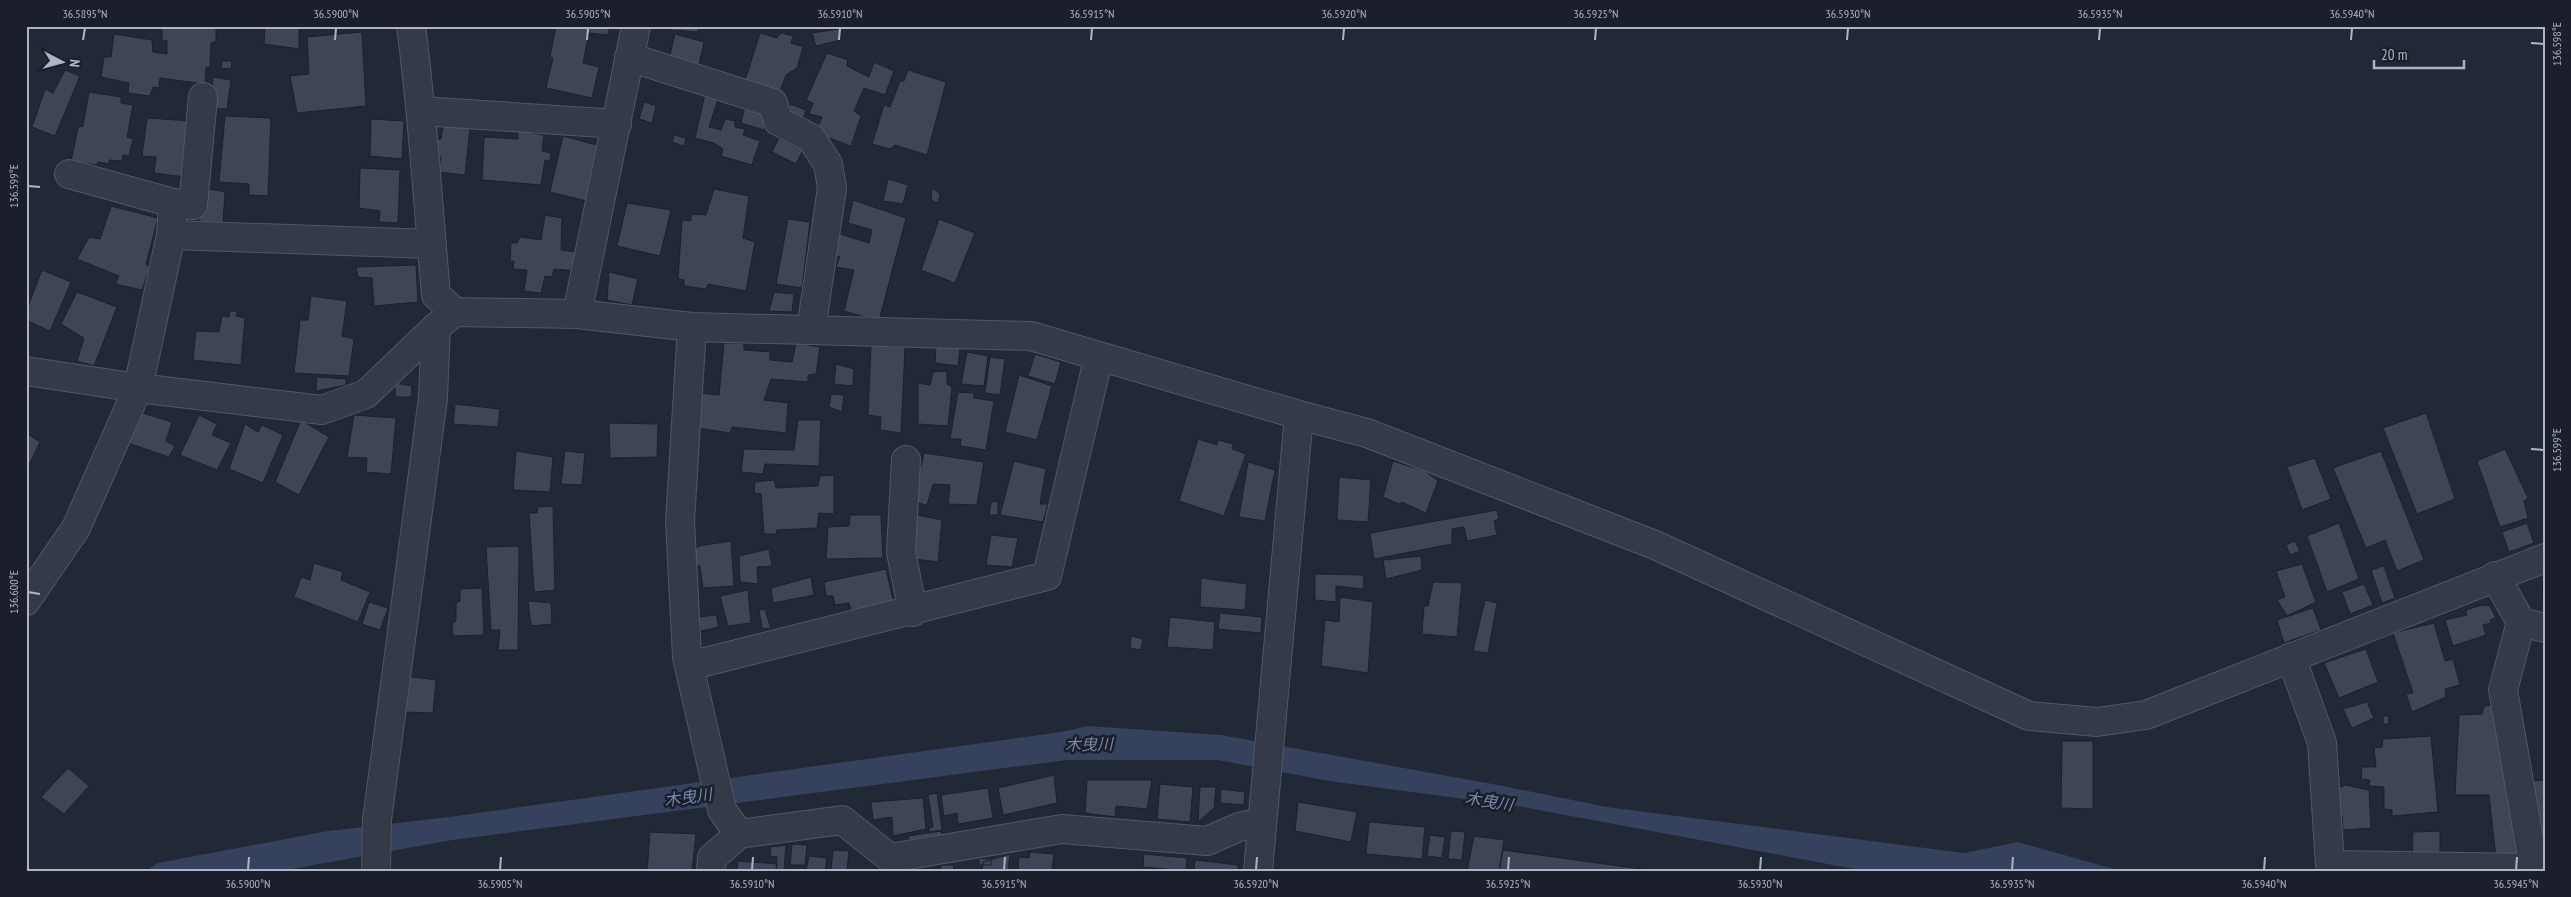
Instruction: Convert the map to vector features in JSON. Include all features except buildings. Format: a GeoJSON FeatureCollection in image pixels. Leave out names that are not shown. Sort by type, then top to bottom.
{"type":"FeatureCollection","features":[{"type":"Feature","properties":{"kind":"street"},"geometry":{"type":"LineString","coordinates":[[376,871],[377,820],[445,320],[436,295],[423,151],[422,111],[411,26]]}},
{"type":"Feature","properties":{"kind":"street"},"geometry":{"type":"LineString","coordinates":[[578,314],[636,26]]}},
{"type":"Feature","properties":{"kind":"street"},"geometry":{"type":"LineString","coordinates":[[629,56],[773,103],[778,121],[811,138],[828,164],[832,188],[811,330]]}},
{"type":"Feature","properties":{"kind":"street"},"geometry":{"type":"LineString","coordinates":[[69,174],[173,203],[193,205],[203,97]]}},
{"type":"Feature","properties":{"kind":"street"},"geometry":{"type":"LineString","coordinates":[[422,111],[617,124]]}},
{"type":"Feature","properties":{"kind":"street"},"geometry":{"type":"LineString","coordinates":[[26,601],[76,528],[138,388],[171,235],[173,203]]}},
{"type":"Feature","properties":{"kind":"street"},"geometry":{"type":"LineString","coordinates":[[171,235],[432,244]]}},
{"type":"Feature","properties":{"kind":"street"},"geometry":{"type":"LineString","coordinates":[[26,371],[138,388],[322,410],[366,394],[445,320],[578,314],[692,327],[1031,336],[1298,415],[1367,433],[1655,545],[2029,716],[2097,722],[2146,715],[2495,576],[2545,558]]}},
{"type":"Feature","properties":{"kind":"street"},"geometry":{"type":"LineString","coordinates":[[692,327],[680,521],[687,657],[722,810],[740,834]]}},
{"type":"Feature","properties":{"kind":"street"},"geometry":{"type":"LineString","coordinates":[[689,666],[913,612],[1047,576],[1099,356]]}},
{"type":"Feature","properties":{"kind":"street"},"geometry":{"type":"LineString","coordinates":[[1258,871],[1298,415]]}},
{"type":"Feature","properties":{"kind":"street"},"geometry":{"type":"LineString","coordinates":[[906,460],[901,552],[913,612]]}},
{"type":"Feature","properties":{"kind":"street"},"geometry":{"type":"LineString","coordinates":[[2291,657],[2322,743],[2330,865],[2539,869],[2503,690],[2533,625],[2495,576]]}},
{"type":"Feature","properties":{"kind":"street"},"geometry":{"type":"LineString","coordinates":[[711,871],[712,858],[740,834],[842,820],[890,858],[1062,829],[1207,841],[1239,827],[1262,822]]}},
{"type":"Feature","properties":{"kind":"water","name":"木曳川"},"geometry":{"type":"Polygon","coordinates":[[[1088,726],[1221,735],[1498,785],[1607,807],[1964,853],[2018,842],[2121,871],[1865,871],[1517,806],[1329,781],[1218,760],[1067,760],[452,840],[281,871],[145,871],[158,863],[328,831],[449,817],[1061,732],[1088,726]]]}}]}
